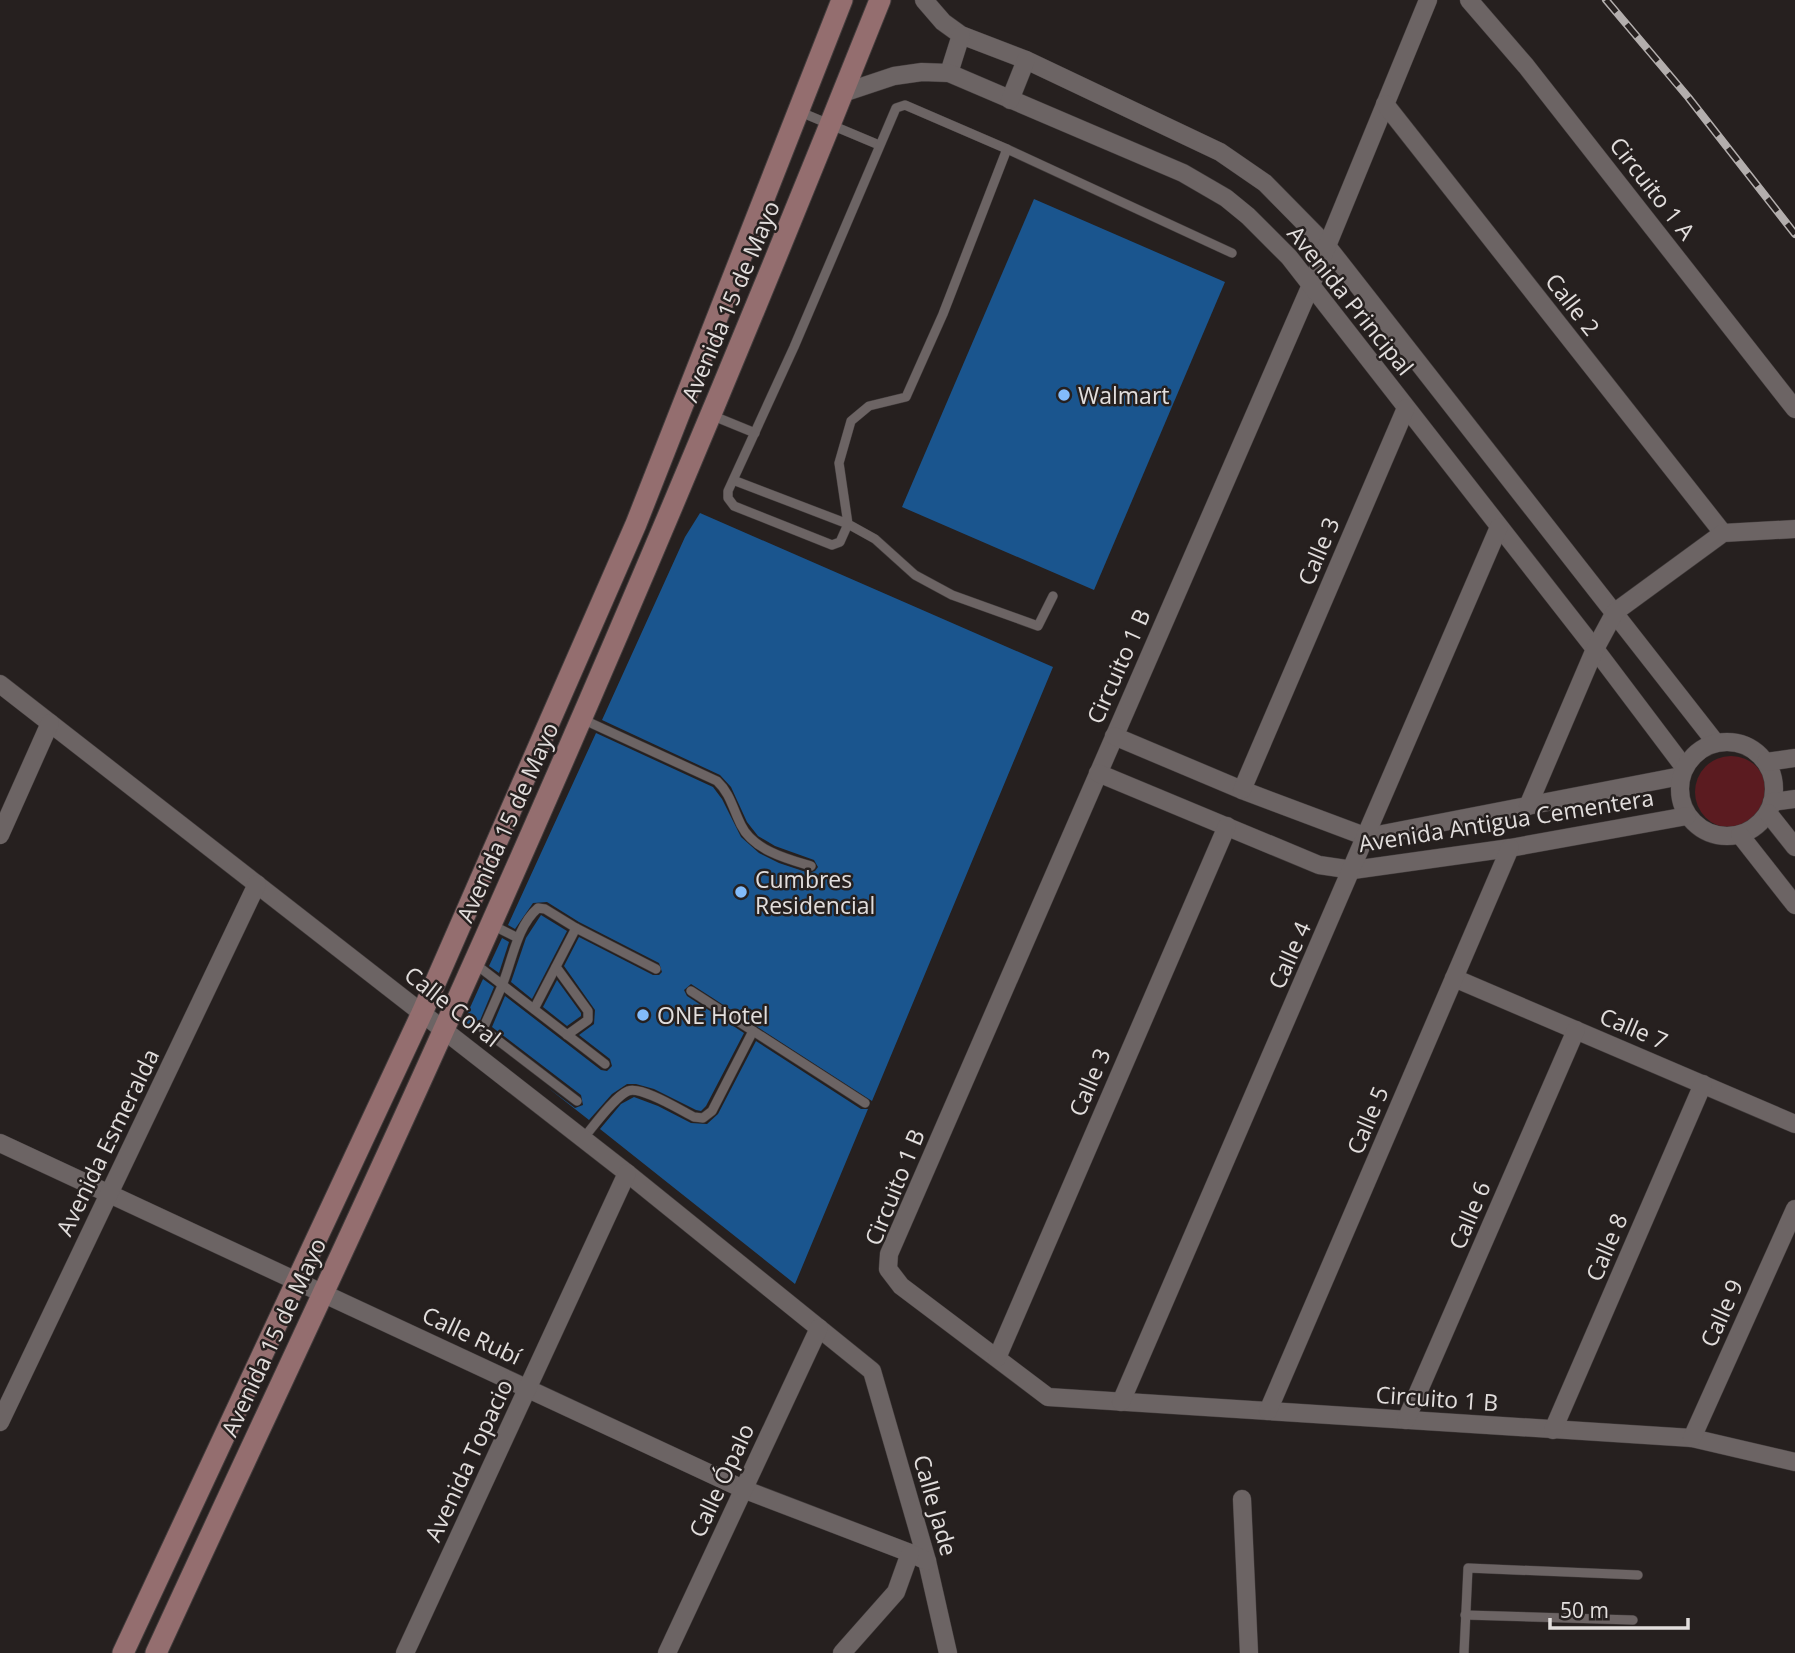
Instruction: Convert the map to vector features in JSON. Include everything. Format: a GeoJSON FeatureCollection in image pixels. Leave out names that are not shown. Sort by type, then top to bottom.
{"type":"FeatureCollection","features":[{"type":"Feature","properties":{"kind":"main road","name":"Avenida 15 de Mayo"},"geometry":{"type":"LineString","coordinates":[[124,1653],[422,1013],[636,524],[842,0]]}},
{"type":"Feature","properties":{"kind":"main road","name":"Avenida 15 de Mayo"},"geometry":{"type":"LineString","coordinates":[[156,1653],[474,963],[662,532],[880,0]]}},
{"type":"Feature","properties":{"kind":"main road"},"geometry":{"type":"LineString","coordinates":[[636,524],[662,532]]}},
{"type":"Feature","properties":{"kind":"street","name":"Avenida Principal"},"geometry":{"type":"LineString","coordinates":[[924,0],[943,22],[961,35],[1026,60],[1220,152],[1265,183],[1327,246],[1716,743]]}},
{"type":"Feature","properties":{"kind":"street"},"geometry":{"type":"LineString","coordinates":[[1327,246],[1428,0]]}},
{"type":"Feature","properties":{"kind":"street","name":"Circuito 1 A"},"geometry":{"type":"LineString","coordinates":[[1469,0],[1526,66],[1795,410]]}},
{"type":"Feature","properties":{"kind":"street"},"geometry":{"type":"LineString","coordinates":[[948,73],[961,35]]}},
{"type":"Feature","properties":{"kind":"street"},"geometry":{"type":"LineString","coordinates":[[1010,100],[1026,60]]}},
{"type":"Feature","properties":{"kind":"street","name":"Avenida Principal"},"geometry":{"type":"LineString","coordinates":[[843,93],[894,76],[922,72],[948,73],[1183,173],[1226,198],[1289,257],[1595,649],[1683,771]]}},
{"type":"Feature","properties":{"kind":"street","name":"Calle 2"},"geometry":{"type":"LineString","coordinates":[[1385,104],[1723,533]]}},
{"type":"Feature","properties":{"kind":"street","name":"Circuito 1 B"},"geometry":{"type":"LineString","coordinates":[[1327,246],[889,1254],[888,1269],[901,1286],[1048,1397],[1692,1438],[1795,1462]]}},
{"type":"Feature","properties":{"kind":"street","name":"Calle 3"},"geometry":{"type":"LineString","coordinates":[[1242,790],[1406,408]]}},
{"type":"Feature","properties":{"kind":"street","name":"Calle 4"},"geometry":{"type":"LineString","coordinates":[[1121,1402],[1367,838],[1499,527]]}},
{"type":"Feature","properties":{"kind":"street"},"geometry":{"type":"LineString","coordinates":[[1528,806],[1595,649],[1615,612],[1723,533],[1795,529]]}},
{"type":"Feature","properties":{"kind":"street","name":"Calle Coral"},"geometry":{"type":"LineString","coordinates":[[0,684],[627,1173],[872,1371]]}},
{"type":"Feature","properties":{"kind":"street"},"geometry":{"type":"LineString","coordinates":[[0,835],[50,723]]}},
{"type":"Feature","properties":{"kind":"street","name":"Avenida Antigua Cementera"},"geometry":{"type":"LineString","coordinates":[[1114,736],[1242,790],[1367,838],[1683,771]]}},
{"type":"Feature","properties":{"kind":"street"},"geometry":{"type":"LineString","coordinates":[[1716,743],[1740,743],[1755,750],[1766,762],[1773,777],[1774,793],[1770,808],[1761,823],[1740,835],[1795,905]]}},
{"type":"Feature","properties":{"kind":"street","name":"Avenida Antigua Cementera"},"geometry":{"type":"LineString","coordinates":[[1716,743],[1694,754],[1683,771],[1679,797],[1688,816],[1704,831],[1718,836],[1740,835]]}},
{"type":"Feature","properties":{"kind":"street"},"geometry":{"type":"LineString","coordinates":[[1766,762],[1795,758]]}},
{"type":"Feature","properties":{"kind":"street","name":"Avenida Antigua Cementera"},"geometry":{"type":"LineString","coordinates":[[1098,773],[1319,865],[1353,870],[1510,848],[1688,816]]}},
{"type":"Feature","properties":{"kind":"street"},"geometry":{"type":"LineString","coordinates":[[1770,808],[1795,799]]}},
{"type":"Feature","properties":{"kind":"street"},"geometry":{"type":"LineString","coordinates":[[1770,808],[1795,847]]}},
{"type":"Feature","properties":{"kind":"street","name":"Calle 3"},"geometry":{"type":"LineString","coordinates":[[997,1358],[1227,826]]}},
{"type":"Feature","properties":{"kind":"street","name":"Calle 5"},"geometry":{"type":"LineString","coordinates":[[1268,1411],[1510,848]]}},
{"type":"Feature","properties":{"kind":"street","name":"Avenida Esmeralda"},"geometry":{"type":"LineString","coordinates":[[0,1422],[257,884]]}},
{"type":"Feature","properties":{"kind":"street","name":"Calle 7"},"geometry":{"type":"LineString","coordinates":[[1454,978],[1795,1124]]}},
{"type":"Feature","properties":{"kind":"street","name":"Calle 6"},"geometry":{"type":"LineString","coordinates":[[1406,1420],[1576,1030]]}},
{"type":"Feature","properties":{"kind":"street","name":"Calle 8"},"geometry":{"type":"LineString","coordinates":[[1553,1430],[1703,1084]]}},
{"type":"Feature","properties":{"kind":"street","name":"Calle Rubí"},"geometry":{"type":"LineString","coordinates":[[0,1143],[743,1489],[927,1561]]}},
{"type":"Feature","properties":{"kind":"street","name":"Avenida Topacio"},"geometry":{"type":"LineString","coordinates":[[405,1653],[627,1173]]}},
{"type":"Feature","properties":{"kind":"street","name":"Calle 9"},"geometry":{"type":"LineString","coordinates":[[1692,1438],[1795,1209]]}},
{"type":"Feature","properties":{"kind":"street","name":"Calle Ópalo"},"geometry":{"type":"LineString","coordinates":[[667,1653],[820,1328]]}},
{"type":"Feature","properties":{"kind":"street","name":"Calle Jade"},"geometry":{"type":"LineString","coordinates":[[872,1371],[927,1561],[948,1653]]}},
{"type":"Feature","properties":{"kind":"street"},"geometry":{"type":"LineString","coordinates":[[1242,1499],[1249,1653]]}},
{"type":"Feature","properties":{"kind":"street"},"geometry":{"type":"LineString","coordinates":[[842,1653],[896,1592],[910,1553]]}},
{"type":"Feature","properties":{"kind":"lane"},"geometry":{"type":"LineString","coordinates":[[1007,149],[943,314],[906,397],[869,407],[851,421],[839,463],[848,524],[840,542],[832,545],[734,506],[728,498],[728,491],[895,108],[905,105],[1007,149],[1232,253]]}},
{"type":"Feature","properties":{"kind":"lane"},"geometry":{"type":"LineString","coordinates":[[797,111],[879,145]]}},
{"type":"Feature","properties":{"kind":"lane"},"geometry":{"type":"LineString","coordinates":[[711,415],[755,433]]}},
{"type":"Feature","properties":{"kind":"lane"},"geometry":{"type":"LineString","coordinates":[[733,480],[848,524],[875,539],[915,575],[943,590],[1038,626],[1053,596]]}},
{"type":"Feature","properties":{"kind":"lane"},"geometry":{"type":"LineString","coordinates":[[580,719],[717,781],[726,790],[742,828],[756,843],[787,859],[811,866]]}},
{"type":"Feature","properties":{"kind":"lane"},"geometry":{"type":"LineString","coordinates":[[577,1101],[482,1029],[502,986],[518,938],[533,913],[538,908],[545,909],[656,969]]}},
{"type":"Feature","properties":{"kind":"lane"},"geometry":{"type":"LineString","coordinates":[[490,924],[518,938]]}},
{"type":"Feature","properties":{"kind":"lane"},"geometry":{"type":"LineString","coordinates":[[534,1009],[576,928]]}},
{"type":"Feature","properties":{"kind":"lane"},"geometry":{"type":"LineString","coordinates":[[474,963],[605,1064]]}},
{"type":"Feature","properties":{"kind":"lane"},"geometry":{"type":"LineString","coordinates":[[556,967],[588,1011],[589,1020],[567,1035]]}},
{"type":"Feature","properties":{"kind":"lane"},"geometry":{"type":"LineString","coordinates":[[691,991],[865,1104]]}},
{"type":"Feature","properties":{"kind":"lane"},"geometry":{"type":"LineString","coordinates":[[582,1140],[629,1090],[642,1091],[694,1117],[703,1118],[712,1111],[752,1031]]}},
{"type":"Feature","properties":{"kind":"lane"},"geometry":{"type":"LineString","coordinates":[[1464,1653],[1468,1568],[1638,1575]]}},
{"type":"Feature","properties":{"kind":"lane"},"geometry":{"type":"LineString","coordinates":[[1465,1615],[1633,1619]]}},
{"type":"Feature","properties":{"kind":"shaded area"},"geometry":{"type":"Polygon","coordinates":[[[1731,756],[1751,762],[1761,772],[1767,792],[1761,812],[1751,822],[1731,828],[1711,822],[1701,812],[1695,792],[1701,772],[1711,762],[1731,756]]]}},
{"type":"Feature","properties":{"kind":"building","name":"Walmart"},"geometry":{"type":"Polygon","coordinates":[[[1034,199],[1225,282],[1094,590],[902,507],[1034,199]]]}},
{"type":"Feature","properties":{"kind":"building","name":"Cumbres Residencial"},"geometry":{"type":"Polygon","coordinates":[[[700,513],[1053,667],[872,1101],[691,984],[684,990],[687,996],[744,1033],[706,1106],[701,1111],[696,1110],[654,1089],[627,1084],[612,1094],[589,1120],[547,1087],[575,1108],[583,1105],[581,1095],[492,1027],[505,996],[601,1070],[607,1071],[612,1066],[610,1059],[579,1035],[594,1024],[595,1010],[564,966],[579,937],[653,975],[662,972],[659,963],[579,922],[547,902],[533,903],[515,929],[508,925],[596,733],[713,787],[741,837],[759,853],[809,873],[818,867],[814,860],[775,846],[758,836],[747,822],[731,787],[720,775],[602,720],[685,537],[700,513]]]}},
{"type":"Feature","properties":{"kind":"building"},"geometry":{"type":"Polygon","coordinates":[[[541,915],[567,931],[532,999],[511,982],[526,938],[541,915]]]}},
{"type":"Feature","properties":{"kind":"building"},"geometry":{"type":"Polygon","coordinates":[[[502,938],[509,942],[499,973],[489,966],[502,938]]]}},
{"type":"Feature","properties":{"kind":"building"},"geometry":{"type":"Polygon","coordinates":[[[483,979],[494,987],[476,1030],[464,1021],[483,979]]]}},
{"type":"Feature","properties":{"kind":"building"},"geometry":{"type":"Polygon","coordinates":[[[557,980],[581,1013],[581,1016],[567,1026],[543,1007],[557,980]]]}},
{"type":"Feature","properties":{"kind":"building"},"geometry":{"type":"Polygon","coordinates":[[[756,1041],[861,1109],[868,1109],[795,1284],[600,1129],[621,1104],[634,1097],[691,1123],[707,1124],[718,1114],[756,1041]]]}},
{"type":"Feature","properties":{"kind":"railway"},"geometry":{"type":"LineString","coordinates":[[1606,0],[1688,97],[1795,234]]}},
{"type":"Feature","properties":{"kind":"place","name":"Walmart"},"geometry":{"type":"Point","coordinates":[1064,395]}},
{"type":"Feature","properties":{"kind":"place","name":"Cumbres Residencial"},"geometry":{"type":"Point","coordinates":[741,892]}},
{"type":"Feature","properties":{"kind":"place","name":"ONE Hotel"},"geometry":{"type":"Point","coordinates":[643,1015]}}]}
